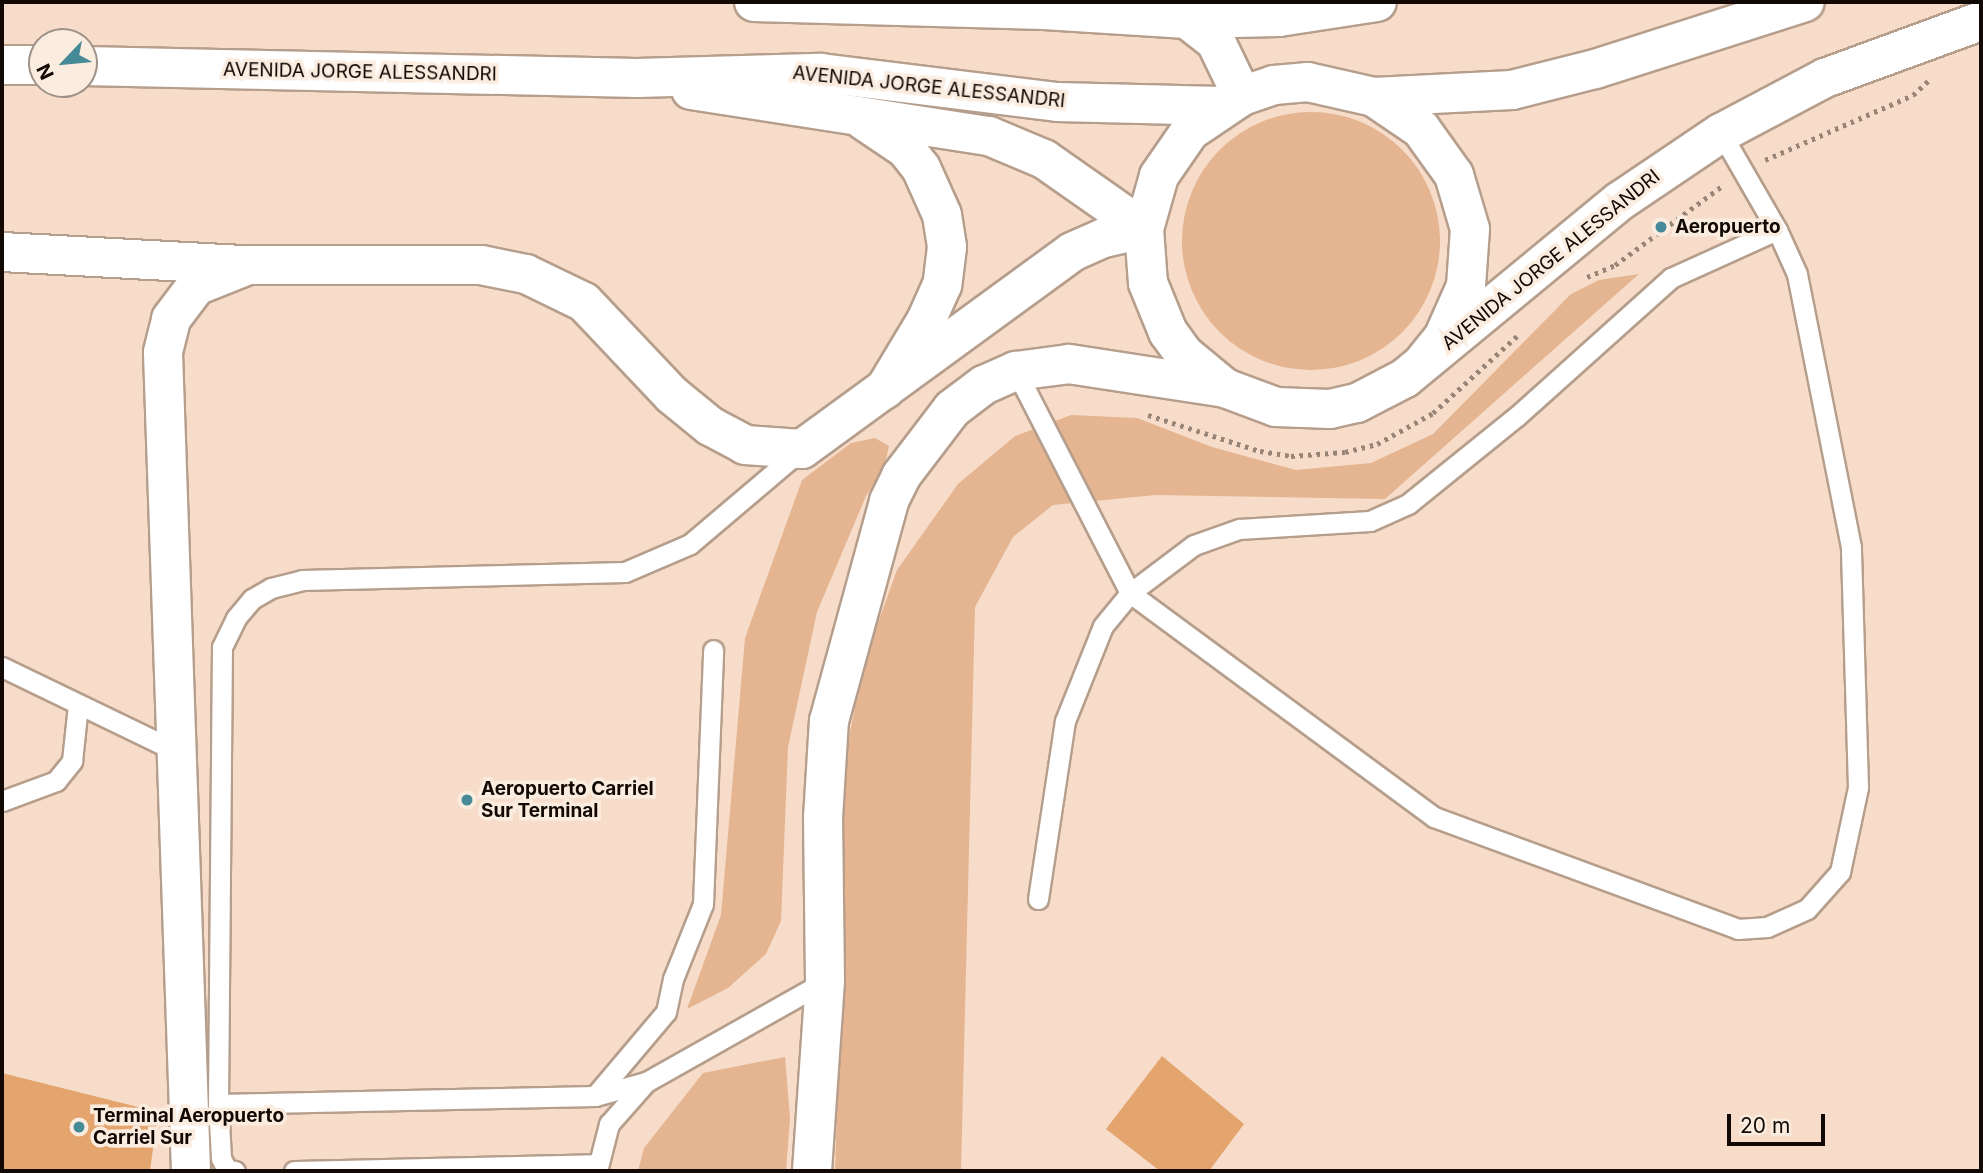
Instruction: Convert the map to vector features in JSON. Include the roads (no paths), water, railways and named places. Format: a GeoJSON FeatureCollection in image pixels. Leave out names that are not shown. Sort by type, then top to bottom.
{"type":"FeatureCollection","features":[{"type":"Feature","properties":{"kind":"main road"},"geometry":{"type":"LineString","coordinates":[[754,2],[1044,10],[1187,19],[1279,17],[1377,2]]}},
{"type":"Feature","properties":{"kind":"main road","name":"AVENIDA JORGE ALESSANDRI"},"geometry":{"type":"LineString","coordinates":[[1374,97],[1512,90],[1595,69],[1805,2]]}},
{"type":"Feature","properties":{"kind":"main road"},"geometry":{"type":"LineString","coordinates":[[1187,19],[1216,42],[1232,101]]}},
{"type":"Feature","properties":{"kind":"main road","name":"AVENIDA JORGE ALESSANDRI"},"geometry":{"type":"LineString","coordinates":[[1232,101],[1173,152],[1149,202],[1144,229],[1148,283],[1168,332],[1184,354],[1225,388],[1276,407],[1330,409],[1382,392],[1500,304],[1620,201],[1721,133],[1825,78],[1981,21]]}},
{"type":"Feature","properties":{"kind":"main road"},"geometry":{"type":"LineString","coordinates":[[2,65],[28,65]]}},
{"type":"Feature","properties":{"kind":"main road","name":"AVENIDA JORGE ALESSANDRI"},"geometry":{"type":"LineString","coordinates":[[98,66],[637,78],[821,72],[1057,102],[1232,101],[1275,85],[1308,82],[1342,86],[1374,97],[1399,110],[1440,150],[1461,192],[1470,229],[1466,286],[1443,338],[1426,360]]}},
{"type":"Feature","properties":{"kind":"main road","name":"AVENIDA JORGE ALESSANDRI"},"geometry":{"type":"LineString","coordinates":[[637,78],[724,97],[961,131],[1023,147],[1144,229]]}},
{"type":"Feature","properties":{"kind":"main road"},"geometry":{"type":"LineString","coordinates":[[856,116],[906,149],[921,167],[942,215],[947,247],[942,285],[928,319],[885,389]]}},
{"type":"Feature","properties":{"kind":"main road"},"geometry":{"type":"LineString","coordinates":[[2,252],[133,256],[248,265],[481,265],[527,274],[584,302],[672,395],[710,426],[745,445],[802,449],[1072,252],[1104,238],[1144,229]]}},
{"type":"Feature","properties":{"kind":"main road"},"geometry":{"type":"LineString","coordinates":[[133,256],[152,270],[178,309]]}},
{"type":"Feature","properties":{"kind":"main road"},"geometry":{"type":"LineString","coordinates":[[191,1171],[180,753],[163,352],[171,319],[196,286],[248,265]]}},
{"type":"Feature","properties":{"kind":"main road"},"geometry":{"type":"LineString","coordinates":[[812,1171],[825,981],[823,818],[829,722],[889,501],[915,451],[952,409],[984,386],[1017,371],[1069,364],[1225,388]]}},
{"type":"Feature","properties":{"kind":"lane"},"geometry":{"type":"LineString","coordinates":[[1017,371],[1130,593],[1433,817],[1738,929],[1767,928],[1807,909],[1840,872],[1858,787],[1852,547],[1797,274],[1777,229],[1721,133]]}},
{"type":"Feature","properties":{"kind":"lane"},"geometry":{"type":"LineString","coordinates":[[1038,899],[1065,721],[1103,626],[1130,593],[1194,545],[1239,529],[1370,521],[1408,504],[1516,417],[1671,278],[1777,229]]}},
{"type":"Feature","properties":{"kind":"lane"},"geometry":{"type":"LineString","coordinates":[[235,1171],[227,1170],[221,1158],[218,1104],[222,647],[236,618],[252,599],[271,588],[302,580],[625,572],[690,544],[802,449]]}},
{"type":"Feature","properties":{"kind":"lane"},"geometry":{"type":"LineString","coordinates":[[595,1096],[666,1012],[673,979],[703,904],[713,650]]}},
{"type":"Feature","properties":{"kind":"lane"},"geometry":{"type":"LineString","coordinates":[[2,667],[180,753]]}},
{"type":"Feature","properties":{"kind":"lane"},"geometry":{"type":"LineString","coordinates":[[2,801],[56,781],[72,761],[78,705]]}},
{"type":"Feature","properties":{"kind":"lane"},"geometry":{"type":"LineString","coordinates":[[218,1104],[595,1096],[646,1082],[825,981]]}},
{"type":"Feature","properties":{"kind":"lane"},"geometry":{"type":"LineString","coordinates":[[294,1171],[597,1168],[609,1124],[646,1082]]}},
{"type":"Feature","properties":{"kind":"place","name":"Aeropuerto"},"geometry":{"type":"Point","coordinates":[1661,227]}},
{"type":"Feature","properties":{"kind":"place","name":"Aeropuerto Carriel Sur Terminal"},"geometry":{"type":"Point","coordinates":[467,800]}},
{"type":"Feature","properties":{"kind":"place","name":"Terminal Aeropuerto Carriel Sur"},"geometry":{"type":"Point","coordinates":[79,1127]}}]}
